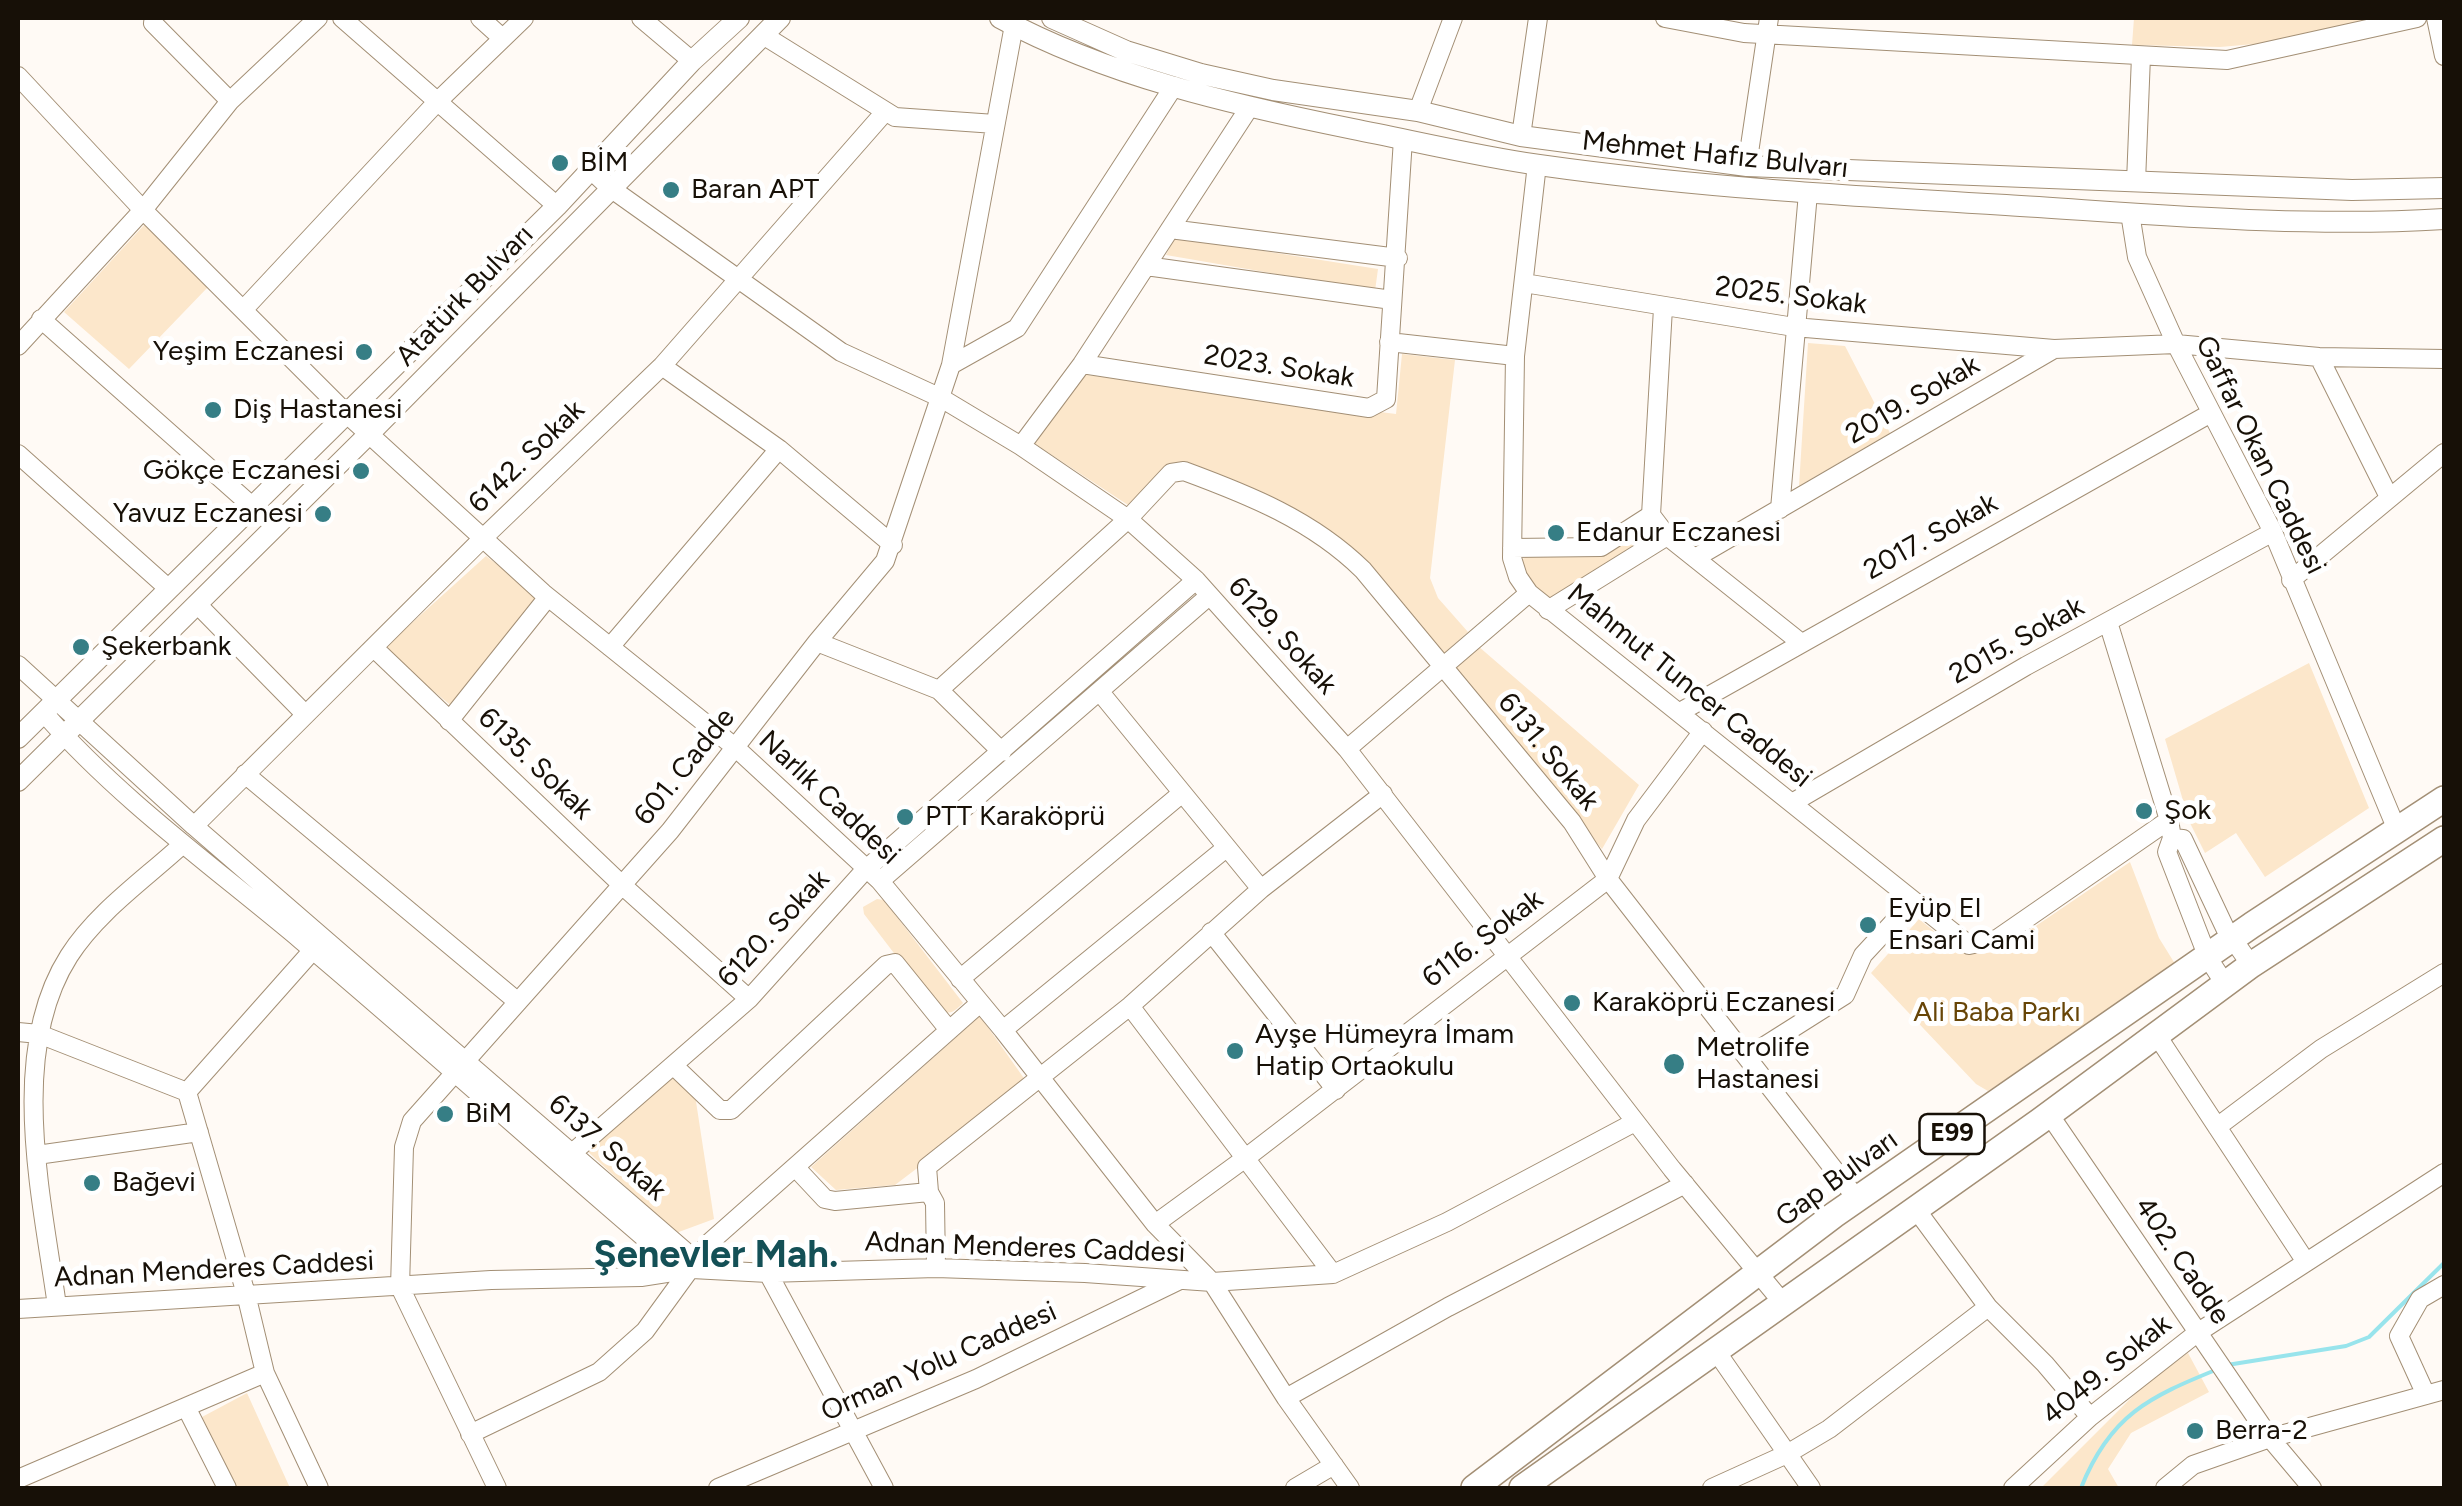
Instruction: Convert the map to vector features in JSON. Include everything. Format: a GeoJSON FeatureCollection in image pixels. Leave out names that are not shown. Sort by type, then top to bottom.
{"type":"FeatureCollection","features":[{"type":"Feature","properties":{"kind":"highway","name":"Gap Bulvarı"},"geometry":{"type":"LineString","coordinates":[[1474,1488],[1857,1199],[2444,798]]}},
{"type":"Feature","properties":{"kind":"highway","name":"E99"},"geometry":{"type":"LineString","coordinates":[[1522,1488],[2049,1114],[2251,965],[2444,839]]}},
{"type":"Feature","properties":{"kind":"main road","name":"Atatürk Bulvarı"},"geometry":{"type":"LineString","coordinates":[[18,738],[557,206],[692,61],[739,18]]}},
{"type":"Feature","properties":{"kind":"main road","name":"Atatürk Bulvarı"},"geometry":{"type":"LineString","coordinates":[[18,781],[369,434],[780,18]]}},
{"type":"Feature","properties":{"kind":"main road","name":"Mehmet Hafız Bulvarı"},"geometry":{"type":"LineString","coordinates":[[1052,18],[1126,52],[1273,90],[1418,112],[1521,136],[1747,166],[2352,190],[2444,188]]}},
{"type":"Feature","properties":{"kind":"main road","name":"Mehmet Hafız Bulvarı"},"geometry":{"type":"LineString","coordinates":[[1007,21],[1174,86],[1248,108],[1537,164],[1808,193],[2130,213],[2362,224],[2444,218]]}},
{"type":"Feature","properties":{"kind":"street"},"geometry":{"type":"LineString","coordinates":[[154,18],[153,23],[230,100]]}},
{"type":"Feature","properties":{"kind":"street"},"geometry":{"type":"LineString","coordinates":[[18,346],[144,210],[230,100],[318,18]]}},
{"type":"Feature","properties":{"kind":"street"},"geometry":{"type":"LineString","coordinates":[[342,18],[557,206]]}},
{"type":"Feature","properties":{"kind":"street"},"geometry":{"type":"LineString","coordinates":[[480,18],[501,37]]}},
{"type":"Feature","properties":{"kind":"street"},"geometry":{"type":"LineString","coordinates":[[243,310],[437,102],[524,18]]}},
{"type":"Feature","properties":{"kind":"street"},"geometry":{"type":"LineString","coordinates":[[641,18],[692,61]]}},
{"type":"Feature","properties":{"kind":"street"},"geometry":{"type":"LineString","coordinates":[[1418,112],[1453,18]]}},
{"type":"Feature","properties":{"kind":"street"},"geometry":{"type":"LineString","coordinates":[[1521,136],[1538,18]]}},
{"type":"Feature","properties":{"kind":"street"},"geometry":{"type":"LineString","coordinates":[[1665,18],[2227,60],[2417,18]]}},
{"type":"Feature","properties":{"kind":"street"},"geometry":{"type":"LineString","coordinates":[[2436,18],[2444,56]]}},
{"type":"Feature","properties":{"kind":"street","name":"601. Cadde"},"geometry":{"type":"LineString","coordinates":[[497,1488],[400,1287],[404,1147],[412,1122],[622,886],[885,560],[951,365],[995,124],[1007,21]]}},
{"type":"Feature","properties":{"kind":"street"},"geometry":{"type":"LineString","coordinates":[[1747,166],[1767,26]]}},
{"type":"Feature","properties":{"kind":"street"},"geometry":{"type":"LineString","coordinates":[[763,35],[894,117],[995,124]]}},
{"type":"Feature","properties":{"kind":"street"},"geometry":{"type":"LineString","coordinates":[[2136,182],[2141,56]]}},
{"type":"Feature","properties":{"kind":"street","name":"Narlık Caddesi"},"geometry":{"type":"LineString","coordinates":[[18,76],[144,210],[369,434],[548,597],[736,748],[873,876],[1003,1030],[1155,1224],[1212,1282],[1286,1398],[1350,1488]]}},
{"type":"Feature","properties":{"kind":"street"},"geometry":{"type":"LineString","coordinates":[[951,365],[1016,328],[1174,86]]}},
{"type":"Feature","properties":{"kind":"street"},"geometry":{"type":"LineString","coordinates":[[1021,446],[1082,364],[1248,108]]}},
{"type":"Feature","properties":{"kind":"street","name":"6142. Sokak"},"geometry":{"type":"LineString","coordinates":[[194,826],[662,366],[884,113]]}},
{"type":"Feature","properties":{"kind":"street","name":"2023. Sokak"},"geometry":{"type":"LineString","coordinates":[[1082,364],[1370,408],[1386,399],[1403,139]]}},
{"type":"Feature","properties":{"kind":"street","name":"Mahmut Tuncer Caddesi"},"geometry":{"type":"LineString","coordinates":[[1537,164],[1515,356],[1512,548],[1518,578],[1529,593],[1969,944],[1998,939],[2171,829]]}},
{"type":"Feature","properties":{"kind":"street","name":"6129. Sokak"},"geometry":{"type":"LineString","coordinates":[[592,170],[609,187],[841,352],[940,398],[1021,446],[1128,519],[1196,580],[1383,794],[1635,1122],[1783,1304]]}},
{"type":"Feature","properties":{"kind":"street"},"geometry":{"type":"LineString","coordinates":[[1780,509],[1808,193]]}},
{"type":"Feature","properties":{"kind":"street","name":"Gaffar Okan Caddesi"},"geometry":{"type":"LineString","coordinates":[[2130,213],[2137,257],[2176,344],[2273,532],[2398,830]]}},
{"type":"Feature","properties":{"kind":"street"},"geometry":{"type":"LineString","coordinates":[[1170,229],[1398,258]]}},
{"type":"Feature","properties":{"kind":"street"},"geometry":{"type":"LineString","coordinates":[[1146,266],[1392,300]]}},
{"type":"Feature","properties":{"kind":"street","name":"2025. Sokak"},"geometry":{"type":"LineString","coordinates":[[1524,283],[1794,327],[2054,350]]}},
{"type":"Feature","properties":{"kind":"street"},"geometry":{"type":"LineString","coordinates":[[1663,308],[1651,515],[1667,536],[1800,642]]}},
{"type":"Feature","properties":{"kind":"street"},"geometry":{"type":"LineString","coordinates":[[41,319],[253,506]]}},
{"type":"Feature","properties":{"kind":"street"},"geometry":{"type":"LineString","coordinates":[[1389,342],[1515,356]]}},
{"type":"Feature","properties":{"kind":"street","name":"2019. Sokak"},"geometry":{"type":"LineString","coordinates":[[1695,558],[2054,350],[2176,344],[2320,357],[2444,359]]}},
{"type":"Feature","properties":{"kind":"street"},"geometry":{"type":"LineString","coordinates":[[2320,357],[2390,498]]}},
{"type":"Feature","properties":{"kind":"street"},"geometry":{"type":"LineString","coordinates":[[662,366],[779,449],[892,545]]}},
{"type":"Feature","properties":{"kind":"street","name":"2017. Sokak"},"geometry":{"type":"LineString","coordinates":[[1680,712],[2211,413]]}},
{"type":"Feature","properties":{"kind":"street"},"geometry":{"type":"LineString","coordinates":[[610,647],[779,449]]}},
{"type":"Feature","properties":{"kind":"street"},"geometry":{"type":"LineString","coordinates":[[2290,580],[2444,452]]}},
{"type":"Feature","properties":{"kind":"street"},"geometry":{"type":"LineString","coordinates":[[18,454],[170,590]]}},
{"type":"Feature","properties":{"kind":"street","name":"6131. Sokak"},"geometry":{"type":"LineString","coordinates":[[1128,519],[1170,472],[1184,471],[1264,501],[1340,547],[1572,822],[1608,879],[1857,1199]]}},
{"type":"Feature","properties":{"kind":"street"},"geometry":{"type":"LineString","coordinates":[[1512,548],[1600,547],[1651,515]]}},
{"type":"Feature","properties":{"kind":"street"},"geometry":{"type":"LineString","coordinates":[[939,690],[1128,519]]}},
{"type":"Feature","properties":{"kind":"street","name":"2015. Sokak"},"geometry":{"type":"LineString","coordinates":[[1792,803],[2273,532]]}},
{"type":"Feature","properties":{"kind":"street"},"geometry":{"type":"LineString","coordinates":[[1548,610],[1667,536]]}},
{"type":"Feature","properties":{"kind":"street","name":"6120. Sokak"},"geometry":{"type":"LineString","coordinates":[[571,1154],[748,1000],[1002,752],[1196,580]]}},
{"type":"Feature","properties":{"kind":"street"},"geometry":{"type":"LineString","coordinates":[[1347,750],[1529,593]]}},
{"type":"Feature","properties":{"kind":"street"},"geometry":{"type":"LineString","coordinates":[[873,876],[1100,692],[1208,596]]}},
{"type":"Feature","properties":{"kind":"street"},"geometry":{"type":"LineString","coordinates":[[450,720],[548,597]]}},
{"type":"Feature","properties":{"kind":"street"},"geometry":{"type":"LineString","coordinates":[[197,604],[306,714]]}},
{"type":"Feature","properties":{"kind":"street"},"geometry":{"type":"LineString","coordinates":[[2108,622],[2171,829],[2168,852],[2208,958],[2225,984]]}},
{"type":"Feature","properties":{"kind":"street"},"geometry":{"type":"LineString","coordinates":[[817,642],[939,690],[1002,752]]}},
{"type":"Feature","properties":{"kind":"street","name":"6135. Sokak"},"geometry":{"type":"LineString","coordinates":[[374,648],[622,886],[748,1000]]}},
{"type":"Feature","properties":{"kind":"street","name":"6137. Sokak"},"geometry":{"type":"LineString","coordinates":[[18,664],[70,728],[183,844],[571,1154],[686,1252],[692,1269]]}},
{"type":"Feature","properties":{"kind":"street"},"geometry":{"type":"LineString","coordinates":[[1100,692],[1261,890]]}},
{"type":"Feature","properties":{"kind":"street","name":"6137. Sokak"},"geometry":{"type":"LineString","coordinates":[[70,728],[194,826],[675,1264],[692,1269]]}},
{"type":"Feature","properties":{"kind":"street","name":"6116. Sokak"},"geometry":{"type":"LineString","coordinates":[[1155,1224],[1248,1158],[1608,879],[1636,820],[1703,730]]}},
{"type":"Feature","properties":{"kind":"street"},"geometry":{"type":"LineString","coordinates":[[245,774],[518,1002]]}},
{"type":"Feature","properties":{"kind":"street"},"geometry":{"type":"LineString","coordinates":[[960,979],[1181,794]]}},
{"type":"Feature","properties":{"kind":"street"},"geometry":{"type":"LineString","coordinates":[[936,1268],[935,1203],[929,1192],[927,1167],[1130,1006],[1261,890],[1383,794]]}},
{"type":"Feature","properties":{"kind":"street"},"geometry":{"type":"LineString","coordinates":[[2171,829],[2183,839],[2233,940],[2251,965]]}},
{"type":"Feature","properties":{"kind":"street"},"geometry":{"type":"LineString","coordinates":[[57,1306],[36,1156],[34,1101],[39,1034],[49,991],[71,953],[92,928],[183,844]]}},
{"type":"Feature","properties":{"kind":"street"},"geometry":{"type":"LineString","coordinates":[[1003,1030],[1226,848]]}},
{"type":"Feature","properties":{"kind":"street"},"geometry":{"type":"LineString","coordinates":[[1746,1057],[1845,996],[1863,955],[1913,902]]}},
{"type":"Feature","properties":{"kind":"street"},"geometry":{"type":"LineString","coordinates":[[1212,932],[1336,1090]]}},
{"type":"Feature","properties":{"kind":"street"},"geometry":{"type":"LineString","coordinates":[[187,1092],[313,950]]}},
{"type":"Feature","properties":{"kind":"street"},"geometry":{"type":"LineString","coordinates":[[674,1066],[720,1110],[731,1110],[886,964],[894,963],[949,1030]]}},
{"type":"Feature","properties":{"kind":"street"},"geometry":{"type":"LineString","coordinates":[[2218,1127],[2321,1049],[2444,973]]}},
{"type":"Feature","properties":{"kind":"street"},"geometry":{"type":"LineString","coordinates":[[470,1434],[599,1372],[645,1331],[709,1243],[980,1003]]}},
{"type":"Feature","properties":{"kind":"street"},"geometry":{"type":"LineString","coordinates":[[1130,1006],[1332,1274]]}},
{"type":"Feature","properties":{"kind":"street"},"geometry":{"type":"LineString","coordinates":[[18,1032],[39,1034],[187,1092]]}},
{"type":"Feature","properties":{"kind":"street"},"geometry":{"type":"LineString","coordinates":[[2156,1034],[2306,1262]]}},
{"type":"Feature","properties":{"kind":"street"},"geometry":{"type":"LineString","coordinates":[[187,1092],[246,1294],[265,1374],[319,1488]]}},
{"type":"Feature","properties":{"kind":"street","name":"402. Cadde"},"geometry":{"type":"LineString","coordinates":[[2049,1114],[2270,1438],[2312,1488]]}},
{"type":"Feature","properties":{"kind":"street","name":"Adnan Menderes Caddesi"},"geometry":{"type":"LineString","coordinates":[[18,1309],[492,1280],[642,1278],[692,1269],[768,1273],[936,1268],[1084,1272],[1212,1282],[1332,1274],[1447,1222],[1635,1122]]}},
{"type":"Feature","properties":{"kind":"street"},"geometry":{"type":"LineString","coordinates":[[36,1156],[199,1132]]}},
{"type":"Feature","properties":{"kind":"street"},"geometry":{"type":"LineString","coordinates":[[796,1167],[826,1199],[835,1201],[929,1192]]}},
{"type":"Feature","properties":{"kind":"street","name":"4049. Sokak"},"geometry":{"type":"LineString","coordinates":[[2013,1488],[2090,1416],[2197,1332],[2444,1173]]}},
{"type":"Feature","properties":{"kind":"street"},"geometry":{"type":"LineString","coordinates":[[1286,1398],[1448,1307],[1685,1184]]}},
{"type":"Feature","properties":{"kind":"street"},"geometry":{"type":"LineString","coordinates":[[1915,1208],[1988,1307],[2090,1416]]}},
{"type":"Feature","properties":{"kind":"street"},"geometry":{"type":"LineString","coordinates":[[768,1273],[884,1488]]}},
{"type":"Feature","properties":{"kind":"street","name":"Orman Yolu Caddesi"},"geometry":{"type":"LineString","coordinates":[[718,1488],[976,1380],[1181,1280]]}},
{"type":"Feature","properties":{"kind":"street"},"geometry":{"type":"LineString","coordinates":[[2426,1395],[2399,1336],[2420,1298],[2444,1285]]}},
{"type":"Feature","properties":{"kind":"street"},"geometry":{"type":"LineString","coordinates":[[1712,1488],[1787,1454],[1829,1429],[1988,1307]]}},
{"type":"Feature","properties":{"kind":"street"},"geometry":{"type":"LineString","coordinates":[[1716,1351],[1811,1488]]}},
{"type":"Feature","properties":{"kind":"street"},"geometry":{"type":"LineString","coordinates":[[18,1480],[265,1374]]}},
{"type":"Feature","properties":{"kind":"street"},"geometry":{"type":"LineString","coordinates":[[2165,1488],[2193,1466],[2270,1438],[2444,1390]]}},
{"type":"Feature","properties":{"kind":"street"},"geometry":{"type":"LineString","coordinates":[[187,1409],[227,1488]]}},
{"type":"Feature","properties":{"kind":"street"},"geometry":{"type":"LineString","coordinates":[[1295,1488],[1334,1466]]}},
{"type":"Feature","properties":{"kind":"green space"},"geometry":{"type":"Polygon","coordinates":[[[2134,18],[2369,19],[2266,43],[2220,47],[2132,45],[2134,18]]]}},
{"type":"Feature","properties":{"kind":"green space"},"geometry":{"type":"Polygon","coordinates":[[[145,224],[208,287],[129,369],[64,312],[145,224]]]}},
{"type":"Feature","properties":{"kind":"green space"},"geometry":{"type":"Polygon","coordinates":[[[1175,237],[1378,269],[1375,291],[1166,255],[1175,237]]]}},
{"type":"Feature","properties":{"kind":"green space"},"geometry":{"type":"Polygon","coordinates":[[[1808,343],[1845,346],[1890,433],[1799,486],[1808,343]]]}},
{"type":"Feature","properties":{"kind":"green space"},"geometry":{"type":"Polygon","coordinates":[[[1402,354],[1455,360],[1430,578],[1438,598],[1468,632],[1442,655],[1342,544],[1170,465],[1128,505],[1035,444],[1080,374],[1396,414],[1402,354]]]}},
{"type":"Feature","properties":{"kind":"green space"},"geometry":{"type":"Polygon","coordinates":[[[1638,536],[1643,543],[1547,600],[1523,575],[1521,560],[1529,555],[1602,555],[1638,536]]]}},
{"type":"Feature","properties":{"kind":"green space"},"geometry":{"type":"Polygon","coordinates":[[[486,556],[541,598],[455,709],[383,649],[486,556]]]}},
{"type":"Feature","properties":{"kind":"green space"},"geometry":{"type":"Polygon","coordinates":[[[1478,646],[1639,785],[1602,849],[1452,669],[1478,646]]]}},
{"type":"Feature","properties":{"kind":"green space"},"geometry":{"type":"Polygon","coordinates":[[[2309,663],[2369,808],[2265,877],[2236,833],[2205,853],[2189,821],[2165,739],[2309,663]]]}},
{"type":"Feature","properties":{"kind":"green space","name":"Ali Baba Parkı"},"geometry":{"type":"Polygon","coordinates":[[[2130,862],[2159,938],[2177,967],[1988,1091],[1976,1084],[1871,973],[1919,919],[1965,950],[1999,951],[2130,862]]]}},
{"type":"Feature","properties":{"kind":"green space"},"geometry":{"type":"Polygon","coordinates":[[[877,899],[884,900],[963,1003],[956,1009],[948,1013],[936,1008],[864,914],[863,907],[877,899]]]}},
{"type":"Feature","properties":{"kind":"green space"},"geometry":{"type":"Polygon","coordinates":[[[980,1016],[1028,1084],[895,1185],[836,1190],[811,1167],[980,1016]]]}},
{"type":"Feature","properties":{"kind":"green space"},"geometry":{"type":"Polygon","coordinates":[[[677,1073],[695,1095],[714,1219],[676,1233],[585,1149],[677,1073]]]}},
{"type":"Feature","properties":{"kind":"green space"},"geometry":{"type":"Polygon","coordinates":[[[2188,1353],[2209,1392],[2131,1433],[2108,1469],[2119,1488],[2041,1488],[2145,1384],[2188,1353]]]}},
{"type":"Feature","properties":{"kind":"green space"},"geometry":{"type":"Polygon","coordinates":[[[247,1393],[290,1488],[236,1488],[202,1417],[247,1393]]]}},
{"type":"Feature","properties":{"kind":"waterway"},"geometry":{"type":"LineString","coordinates":[[2227,1365],[2346,1346],[2369,1337],[2444,1263]]}},
{"type":"Feature","properties":{"kind":"waterway"},"geometry":{"type":"LineString","coordinates":[[2081,1488],[2105,1443],[2134,1412],[2172,1389],[2218,1369]]}},
{"type":"Feature","properties":{"kind":"place","name":"BİM"},"geometry":{"type":"Point","coordinates":[560,163]}},
{"type":"Feature","properties":{"kind":"place","name":"Baran APT"},"geometry":{"type":"Point","coordinates":[671,190]}},
{"type":"Feature","properties":{"kind":"place","name":"Yeşim Eczanesi"},"geometry":{"type":"Point","coordinates":[364,352]}},
{"type":"Feature","properties":{"kind":"place","name":"Diş Hastanesi"},"geometry":{"type":"Point","coordinates":[213,410]}},
{"type":"Feature","properties":{"kind":"place","name":"Gökçe Eczanesi"},"geometry":{"type":"Point","coordinates":[361,471]}},
{"type":"Feature","properties":{"kind":"place","name":"Yavuz Eczanesi"},"geometry":{"type":"Point","coordinates":[323,514]}},
{"type":"Feature","properties":{"kind":"place","name":"Edanur Eczanesi"},"geometry":{"type":"Point","coordinates":[1556,533]}},
{"type":"Feature","properties":{"kind":"place","name":"Şekerbank"},"geometry":{"type":"Point","coordinates":[81,647]}},
{"type":"Feature","properties":{"kind":"place","name":"Şok"},"geometry":{"type":"Point","coordinates":[2144,811]}},
{"type":"Feature","properties":{"kind":"place","name":"PTT Karaköprü"},"geometry":{"type":"Point","coordinates":[905,817]}},
{"type":"Feature","properties":{"kind":"place","name":"Eyüp El Ensari Cami"},"geometry":{"type":"Point","coordinates":[1868,925]}},
{"type":"Feature","properties":{"kind":"place","name":"Karaköprü Eczanesi"},"geometry":{"type":"Point","coordinates":[1572,1003]}},
{"type":"Feature","properties":{"kind":"place","name":"Ayşe Hümeyra İmam Hatip Ortaokulu"},"geometry":{"type":"Point","coordinates":[1235,1051]}},
{"type":"Feature","properties":{"kind":"place","name":"Metrolife Hastanesi"},"geometry":{"type":"Point","coordinates":[1674,1064]}},
{"type":"Feature","properties":{"kind":"place","name":"BiM"},"geometry":{"type":"Point","coordinates":[445,1114]}},
{"type":"Feature","properties":{"kind":"place","name":"Bağevi"},"geometry":{"type":"Point","coordinates":[92,1183]}},
{"type":"Feature","properties":{"kind":"place","name":"Berra-2"},"geometry":{"type":"Point","coordinates":[2195,1431]}},
{"type":"Feature","properties":{"kind":"district","name":"Şenevler Mah."},"geometry":{"type":"Point","coordinates":[716,1256]}}]}
